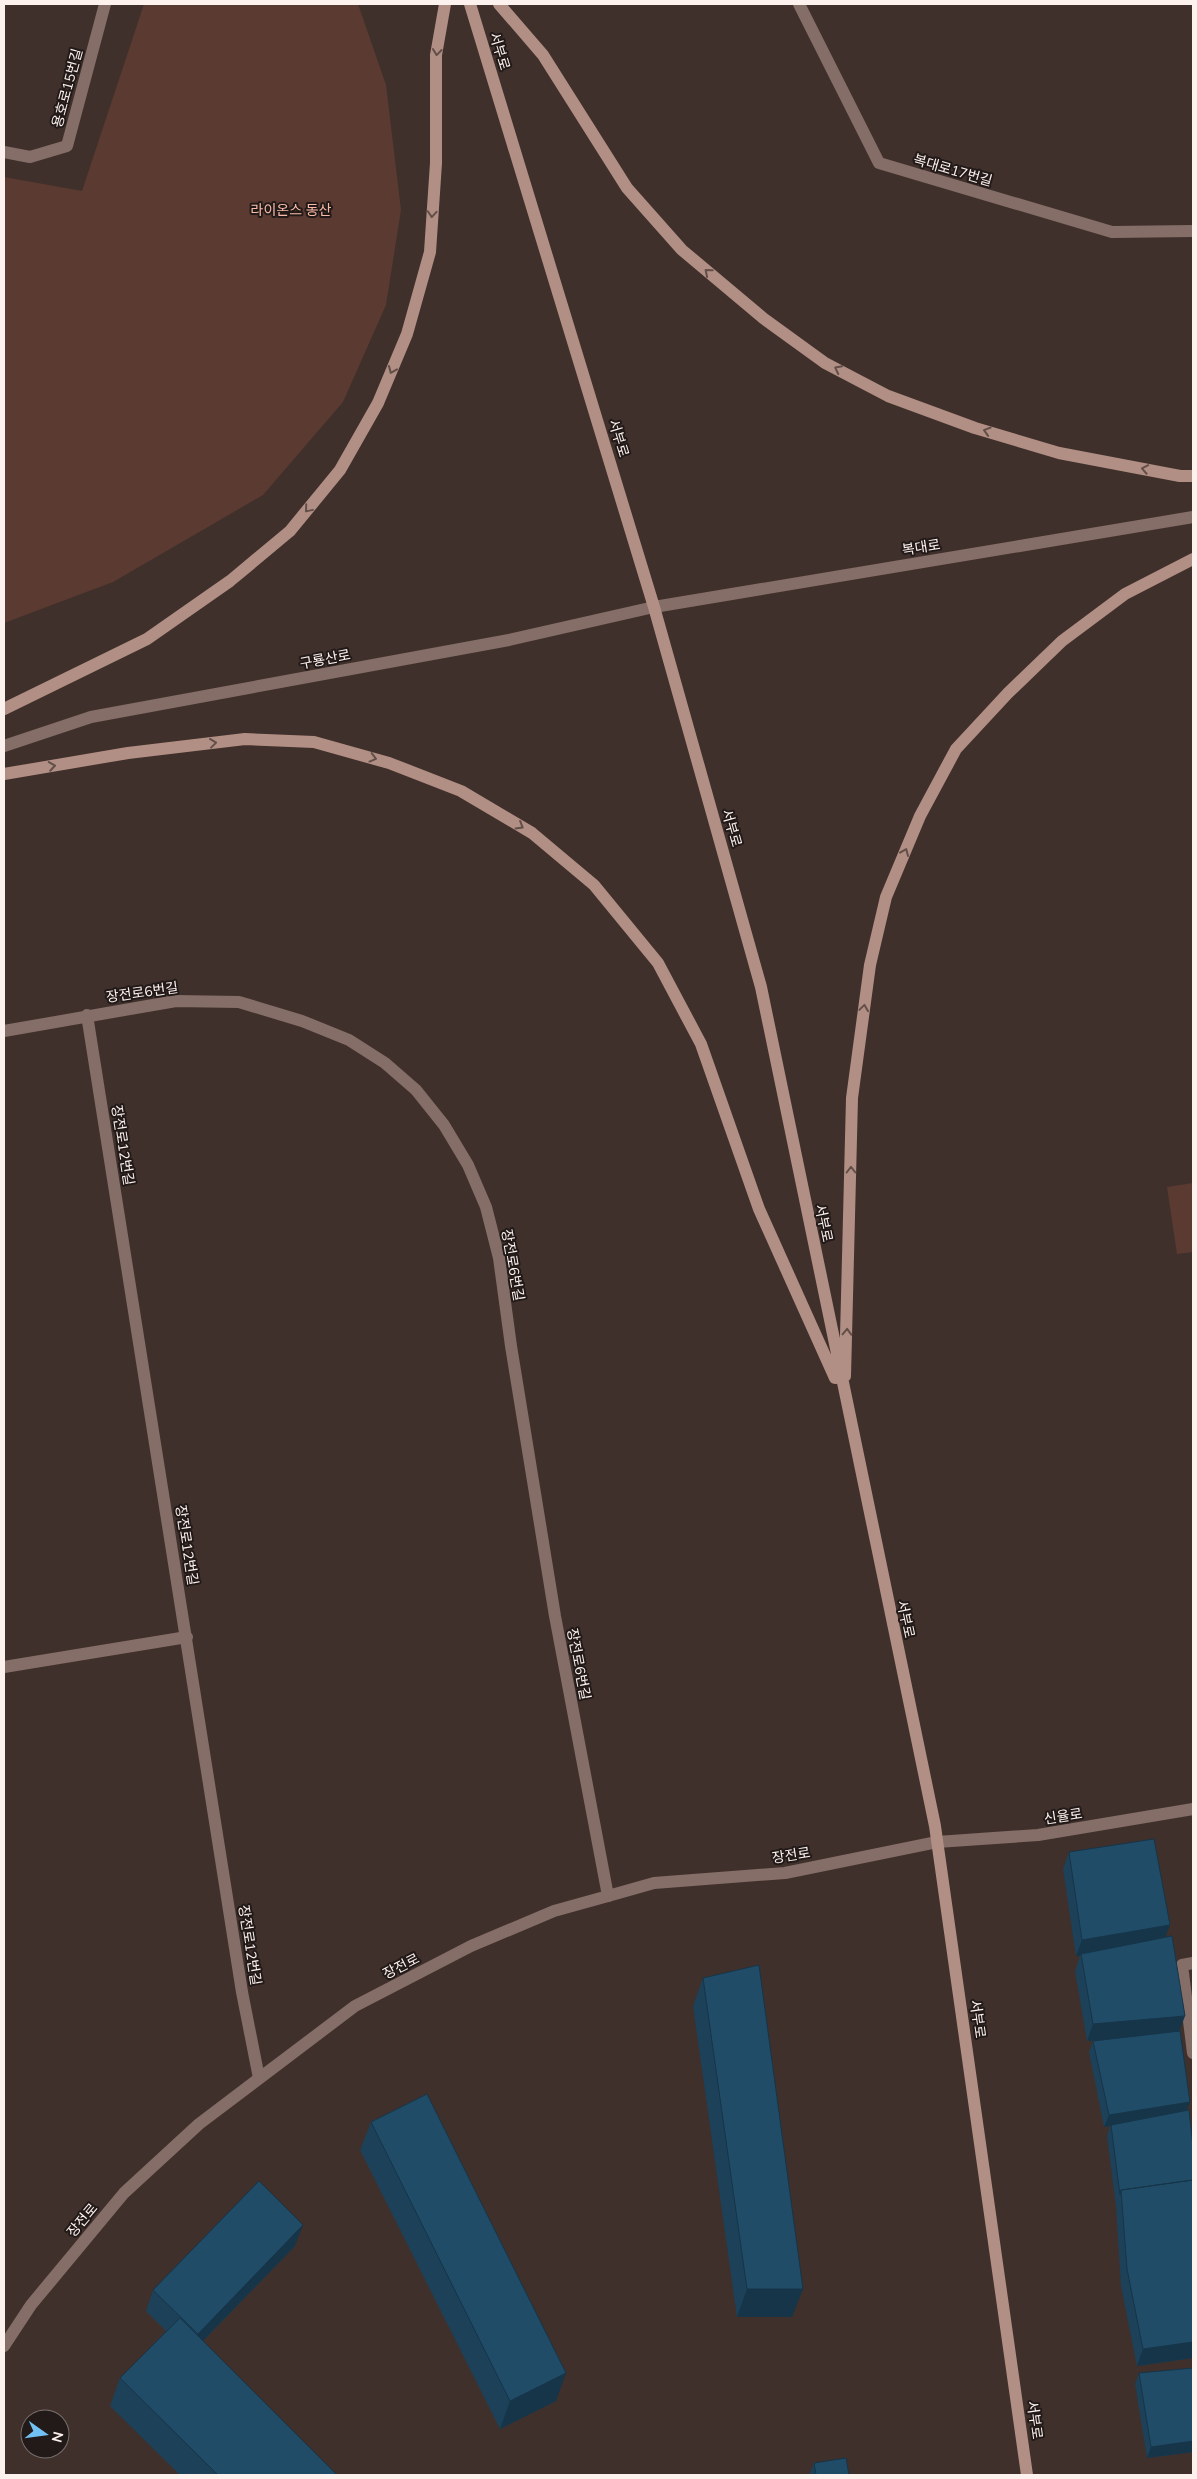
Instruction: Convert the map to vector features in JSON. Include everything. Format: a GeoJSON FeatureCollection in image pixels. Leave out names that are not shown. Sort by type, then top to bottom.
{"type":"FeatureCollection","features":[{"type":"Feature","properties":{"kind":"main road"},"geometry":{"type":"LineString","coordinates":[[4,709],[147,639],[230,581],[290,531],[340,470],[378,403],[404,342],[430,252],[436,163],[436,54],[445,4]]}},
{"type":"Feature","properties":{"kind":"main road","name":"서부로"},"geometry":{"type":"LineString","coordinates":[[470,4],[654,607],[761,988],[937,1842],[1027,2475]]}},
{"type":"Feature","properties":{"kind":"main road"},"geometry":{"type":"LineString","coordinates":[[499,4],[543,55],[627,188],[682,250],[763,318],[825,363],[888,396],[976,428],[1059,453],[1180,476],[1193,476]]}},
{"type":"Feature","properties":{"kind":"main road"},"geometry":{"type":"LineString","coordinates":[[845,1398],[852,1098],[870,965],[886,897],[920,816],[956,749],[1008,693],[1062,641],[1125,594],[1193,559]]}},
{"type":"Feature","properties":{"kind":"main road"},"geometry":{"type":"LineString","coordinates":[[4,774],[128,753],[245,739],[314,742],[389,763],[462,791],[532,833],[594,885],[658,963],[701,1044],[759,1209],[845,1398]]}},
{"type":"Feature","properties":{"kind":"street","name":"용호로15번길"},"geometry":{"type":"LineString","coordinates":[[4,152],[30,157],[67,146],[105,4]]}},
{"type":"Feature","properties":{"kind":"street","name":"복대로17번길"},"geometry":{"type":"LineString","coordinates":[[799,4],[879,163],[1112,232],[1193,231]]}},
{"type":"Feature","properties":{"kind":"street","name":"복대로"},"geometry":{"type":"LineString","coordinates":[[654,607],[1193,517]]}},
{"type":"Feature","properties":{"kind":"street","name":"구룡산로"},"geometry":{"type":"LineString","coordinates":[[4,746],[91,717],[509,640],[654,607]]}},
{"type":"Feature","properties":{"kind":"street","name":"장전로6번길"},"geometry":{"type":"LineString","coordinates":[[4,1031],[176,1001],[239,1002],[302,1021],[349,1040],[385,1063],[416,1090],[449,1133],[468,1165],[486,1206],[499,1258],[511,1346],[555,1616],[608,1896]]}},
{"type":"Feature","properties":{"kind":"street","name":"장전로12번길"},"geometry":{"type":"LineString","coordinates":[[88,1015],[242,1992],[259,2078]]}},
{"type":"Feature","properties":{"kind":"street"},"geometry":{"type":"LineString","coordinates":[[4,1667],[187,1637]]}},
{"type":"Feature","properties":{"kind":"street","name":"신율로"},"geometry":{"type":"LineString","coordinates":[[937,1842],[1038,1835],[1193,1809]]}},
{"type":"Feature","properties":{"kind":"street","name":"장전로"},"geometry":{"type":"LineString","coordinates":[[4,2346],[31,2305],[124,2192],[198,2124],[355,2006],[471,1946],[554,1911],[654,1883],[785,1873],[937,1842]]}},
{"type":"Feature","properties":{"kind":"street"},"geometry":{"type":"LineString","coordinates":[[1193,1963],[1182,1965],[1193,2053]]}},
{"type":"Feature","properties":{"kind":"green space","name":"라이온스 동산"},"geometry":{"type":"Polygon","coordinates":[[[144,4],[358,4],[386,85],[401,210],[386,305],[343,402],[263,495],[113,582],[4,623],[4,177],[82,191],[144,4]]]}},
{"type":"Feature","properties":{"kind":"green space"},"geometry":{"type":"Polygon","coordinates":[[[1193,1183],[1193,1252],[1177,1254],[1167,1187],[1193,1183]]]}},
{"type":"Feature","properties":{"kind":"building"},"geometry":{"type":"Polygon","coordinates":[[[1154,1839],[1170,1925],[1082,1940],[1069,1852],[1154,1839]]]}},
{"type":"Feature","properties":{"kind":"building"},"geometry":{"type":"Polygon","coordinates":[[[1172,1936],[1185,2016],[1093,2024],[1081,1954],[1172,1936]]]}},
{"type":"Feature","properties":{"kind":"building"},"geometry":{"type":"Polygon","coordinates":[[[759,1965],[803,2289],[747,2289],[703,1978],[759,1965]]]}},
{"type":"Feature","properties":{"kind":"building"},"geometry":{"type":"Polygon","coordinates":[[[1180,2031],[1190,2102],[1109,2115],[1093,2041],[1180,2031]]]}},
{"type":"Feature","properties":{"kind":"building"},"geometry":{"type":"Polygon","coordinates":[[[427,2094],[566,2373],[510,2401],[371,2122],[427,2094]]]}},
{"type":"Feature","properties":{"kind":"building"},"geometry":{"type":"Polygon","coordinates":[[[1189,2110],[1193,2146],[1193,2180],[1121,2190],[1120,2195],[1111,2125],[1189,2110]]]}},
{"type":"Feature","properties":{"kind":"building"},"geometry":{"type":"Polygon","coordinates":[[[1193,2180],[1193,2342],[1143,2349],[1127,2269],[1121,2190],[1193,2180]]]}},
{"type":"Feature","properties":{"kind":"building"},"geometry":{"type":"Polygon","coordinates":[[[259,2181],[303,2225],[198,2334],[153,2290],[259,2181]]]}},
{"type":"Feature","properties":{"kind":"building"},"geometry":{"type":"Polygon","coordinates":[[[180,2318],[337,2475],[218,2475],[120,2378],[180,2318]]]}},
{"type":"Feature","properties":{"kind":"building"},"geometry":{"type":"Polygon","coordinates":[[[1193,2368],[1193,2441],[1151,2447],[1139,2373],[1193,2368]]]}},
{"type":"Feature","properties":{"kind":"building"},"geometry":{"type":"Polygon","coordinates":[[[846,2458],[849,2475],[816,2475],[814,2463],[846,2458]]]}}]}
